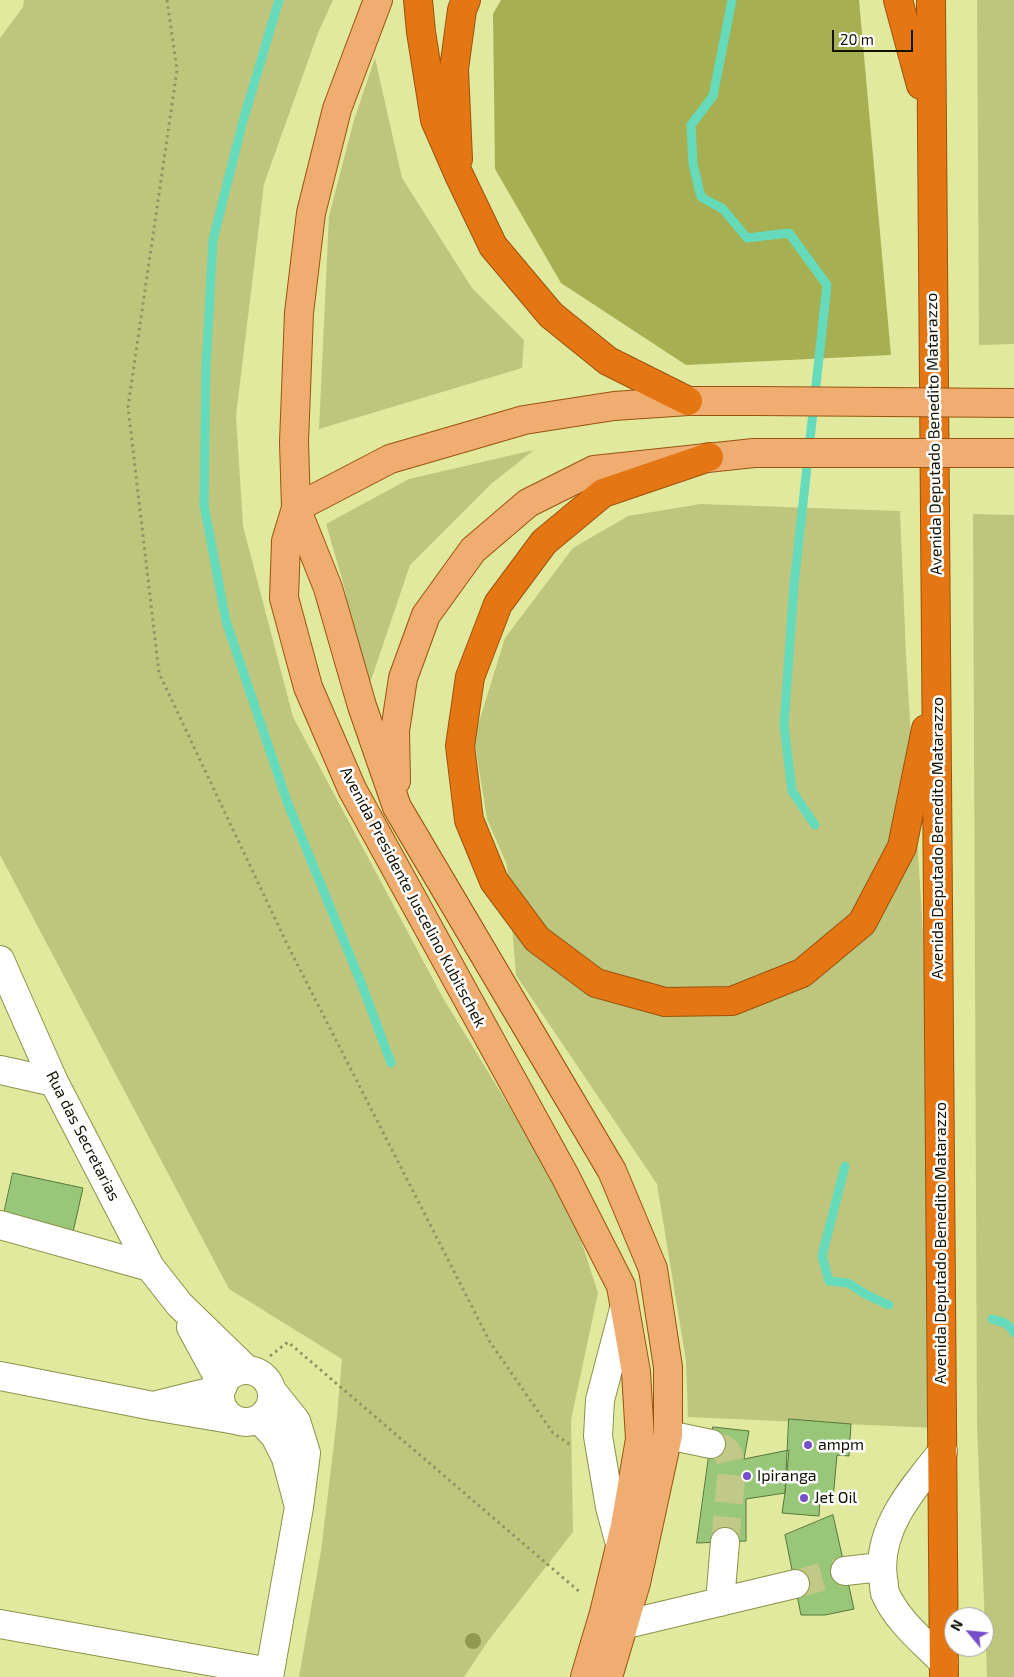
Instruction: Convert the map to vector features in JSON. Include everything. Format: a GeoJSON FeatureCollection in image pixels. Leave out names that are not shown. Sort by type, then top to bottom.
{"type":"FeatureCollection","features":[{"type":"Feature","properties":{"kind":"highway"},"geometry":{"type":"LineString","coordinates":[[418,0],[421,32],[435,120],[459,176],[493,246],[551,315],[608,361],[688,401]]}},
{"type":"Feature","properties":{"kind":"highway"},"geometry":{"type":"LineString","coordinates":[[459,176],[454,69],[462,10],[466,0]]}},
{"type":"Feature","properties":{"kind":"highway"},"geometry":{"type":"LineString","coordinates":[[898,0],[931,120]]}},
{"type":"Feature","properties":{"kind":"highway","name":"Avenida Deputado Benedito Matarazzo"},"geometry":{"type":"LineString","coordinates":[[931,0],[944,1670]]}},
{"type":"Feature","properties":{"kind":"highway"},"geometry":{"type":"LineString","coordinates":[[709,457],[603,493],[544,542],[498,604],[470,678],[460,746],[469,820],[494,881],[537,939],[596,983],[665,1002],[732,1001],[802,973],[862,922],[902,847],[937,676]]}},
{"type":"Feature","properties":{"kind":"main road"},"geometry":{"type":"LineString","coordinates":[[378,0],[337,109],[311,213],[299,313],[294,442],[296,508],[390,459],[524,420],[614,406],[688,401],[1014,403]]}},
{"type":"Feature","properties":{"kind":"main road"},"geometry":{"type":"LineString","coordinates":[[397,807],[395,731],[403,678],[426,615],[473,550],[528,503],[594,470],[709,457],[754,453],[1014,453]]}},
{"type":"Feature","properties":{"kind":"main road","name":"Avenida Presidente Juscelino Kubitschek"},"geometry":{"type":"LineString","coordinates":[[296,508],[328,588],[362,706],[397,807],[612,1171],[653,1269],[668,1367],[668,1435],[636,1583],[614,1619],[585,1677]]}},
{"type":"Feature","properties":{"kind":"main road","name":"Avenida Presidente Juscelino Kubitschek"},"geometry":{"type":"LineString","coordinates":[[296,508],[286,541],[284,598],[308,687],[352,789],[574,1193],[621,1286],[636,1372],[640,1439],[620,1544],[608,1677]]}},
{"type":"Feature","properties":{"kind":"street","name":"Rua das Secretarias"},"geometry":{"type":"LineString","coordinates":[[0,960],[54,1082],[150,1267],[179,1304],[258,1377],[296,1421],[306,1453],[299,1507],[269,1674]]}},
{"type":"Feature","properties":{"kind":"street"},"geometry":{"type":"LineString","coordinates":[[0,1070],[54,1082]]}},
{"type":"Feature","properties":{"kind":"street"},"geometry":{"type":"LineString","coordinates":[[0,1226],[150,1267]]}},
{"type":"Feature","properties":{"kind":"street","name":"Rua das Secretarias"},"geometry":{"type":"LineString","coordinates":[[179,1304],[222,1388]]}},
{"type":"Feature","properties":{"kind":"street"},"geometry":{"type":"LineString","coordinates":[[620,1544],[610,1507],[598,1436],[600,1400],[624,1309]]}},
{"type":"Feature","properties":{"kind":"street"},"geometry":{"type":"LineString","coordinates":[[0,1376],[153,1406],[247,1419],[270,1407],[258,1377],[239,1371],[231,1375],[222,1388],[221,1404],[224,1410],[247,1419],[275,1436],[286,1458],[299,1507]]}},
{"type":"Feature","properties":{"kind":"street"},"geometry":{"type":"LineString","coordinates":[[153,1406],[222,1388]]}},
{"type":"Feature","properties":{"kind":"street"},"geometry":{"type":"LineString","coordinates":[[668,1435],[711,1444]]}},
{"type":"Feature","properties":{"kind":"street"},"geometry":{"type":"LineString","coordinates":[[943,1451],[910,1492],[887,1534],[881,1567],[885,1593],[901,1618],[944,1670]]}},
{"type":"Feature","properties":{"kind":"street"},"geometry":{"type":"LineString","coordinates":[[720,1602],[725,1542]]}},
{"type":"Feature","properties":{"kind":"street"},"geometry":{"type":"LineString","coordinates":[[845,1571],[881,1567]]}},
{"type":"Feature","properties":{"kind":"street"},"geometry":{"type":"LineString","coordinates":[[614,1619],[720,1602],[795,1584]]}},
{"type":"Feature","properties":{"kind":"street"},"geometry":{"type":"LineString","coordinates":[[0,1624],[269,1674]]}},
{"type":"Feature","properties":{"kind":"path"},"geometry":{"type":"LineString","coordinates":[[167,0],[177,70],[128,407],[159,673],[287,944],[490,1342],[553,1433],[602,1465]]}},
{"type":"Feature","properties":{"kind":"path"},"geometry":{"type":"LineString","coordinates":[[258,1377],[272,1353],[288,1342],[614,1619]]}},
{"type":"Feature","properties":{"kind":"green space"},"geometry":{"type":"Polygon","coordinates":[[[24,0],[333,0],[318,33],[264,184],[236,416],[243,526],[293,717],[443,998],[570,1206],[598,1293],[571,1420],[573,1532],[488,1641],[464,1677],[299,1677],[321,1551],[342,1359],[229,1289],[0,855],[0,38],[23,7],[24,0]]]}},
{"type":"Feature","properties":{"kind":"green space"},"geometry":{"type":"Polygon","coordinates":[[[501,0],[859,0],[891,355],[686,365],[561,283],[495,169],[493,14],[501,0]]]}},
{"type":"Feature","properties":{"kind":"green space"},"geometry":{"type":"Polygon","coordinates":[[[977,0],[1014,0],[1014,344],[979,345],[977,0]]]}},
{"type":"Feature","properties":{"kind":"green space"},"geometry":{"type":"Polygon","coordinates":[[[375,58],[402,178],[472,288],[524,340],[522,368],[319,429],[329,216],[354,120],[375,58]]]}},
{"type":"Feature","properties":{"kind":"green space"},"geometry":{"type":"Polygon","coordinates":[[[534,450],[491,484],[410,565],[367,692],[343,582],[326,524],[409,479],[534,450]]]}},
{"type":"Feature","properties":{"kind":"green space"},"geometry":{"type":"Polygon","coordinates":[[[701,504],[900,511],[906,655],[923,933],[936,1428],[688,1417],[686,1361],[657,1184],[516,975],[507,865],[487,819],[474,738],[505,638],[573,548],[628,516],[701,504]]]}},
{"type":"Feature","properties":{"kind":"green space"},"geometry":{"type":"Polygon","coordinates":[[[973,514],[1014,515],[1014,1677],[987,1677],[986,1657],[994,1657],[994,1607],[984,1607],[977,1426],[973,514]]]}},
{"type":"Feature","properties":{"kind":"building"},"geometry":{"type":"Polygon","coordinates":[[[13,1173],[83,1188],[73,1232],[3,1218],[13,1173]]]}},
{"type":"Feature","properties":{"kind":"building"},"geometry":{"type":"Polygon","coordinates":[[[789,1419],[851,1424],[849,1456],[837,1455],[833,1499],[820,1498],[819,1516],[782,1513],[785,1493],[789,1419]]]}},
{"type":"Feature","properties":{"kind":"building","name":"Ipiranga"},"geometry":{"type":"Polygon","coordinates":[[[713,1427],[749,1431],[744,1459],[789,1450],[785,1493],[746,1499],[746,1541],[697,1543],[713,1427]]]}},
{"type":"Feature","properties":{"kind":"building","name":"Ipiranga"},"geometry":{"type":"Polygon","coordinates":[[[833,1515],[854,1609],[825,1615],[801,1615],[785,1535],[833,1515]]]}},
{"type":"Feature","properties":{"kind":"waterway"},"geometry":{"type":"LineString","coordinates":[[279,0],[243,121],[213,240],[206,367],[204,505],[226,621],[288,804],[362,985],[391,1063]]}},
{"type":"Feature","properties":{"kind":"waterway"},"geometry":{"type":"LineString","coordinates":[[732,0],[713,96],[691,125],[693,164],[701,197],[723,209],[747,238],[789,233],[827,285],[794,585],[784,725],[792,791],[815,825]]}},
{"type":"Feature","properties":{"kind":"waterway"},"geometry":{"type":"LineString","coordinates":[[845,1166],[822,1256],[829,1281],[848,1283],[867,1295],[889,1305]]}},
{"type":"Feature","properties":{"kind":"waterway"},"geometry":{"type":"LineString","coordinates":[[992,1319],[1007,1325],[1014,1333]]}},
{"type":"Feature","properties":{"kind":"tunnel"},"geometry":{"type":"LineString","coordinates":[[711,1444],[721,1447],[726,1452],[730,1458],[732,1468],[725,1542]]}},
{"type":"Feature","properties":{"kind":"tunnel"},"geometry":{"type":"LineString","coordinates":[[795,1584],[845,1571]]}},
{"type":"Feature","properties":{"kind":"place","name":"ampm"},"geometry":{"type":"Point","coordinates":[808,1445]}},
{"type":"Feature","properties":{"kind":"place","name":"Ipiranga"},"geometry":{"type":"Point","coordinates":[747,1476]}},
{"type":"Feature","properties":{"kind":"place","name":"Jet Oil"},"geometry":{"type":"Point","coordinates":[804,1498]}}]}
